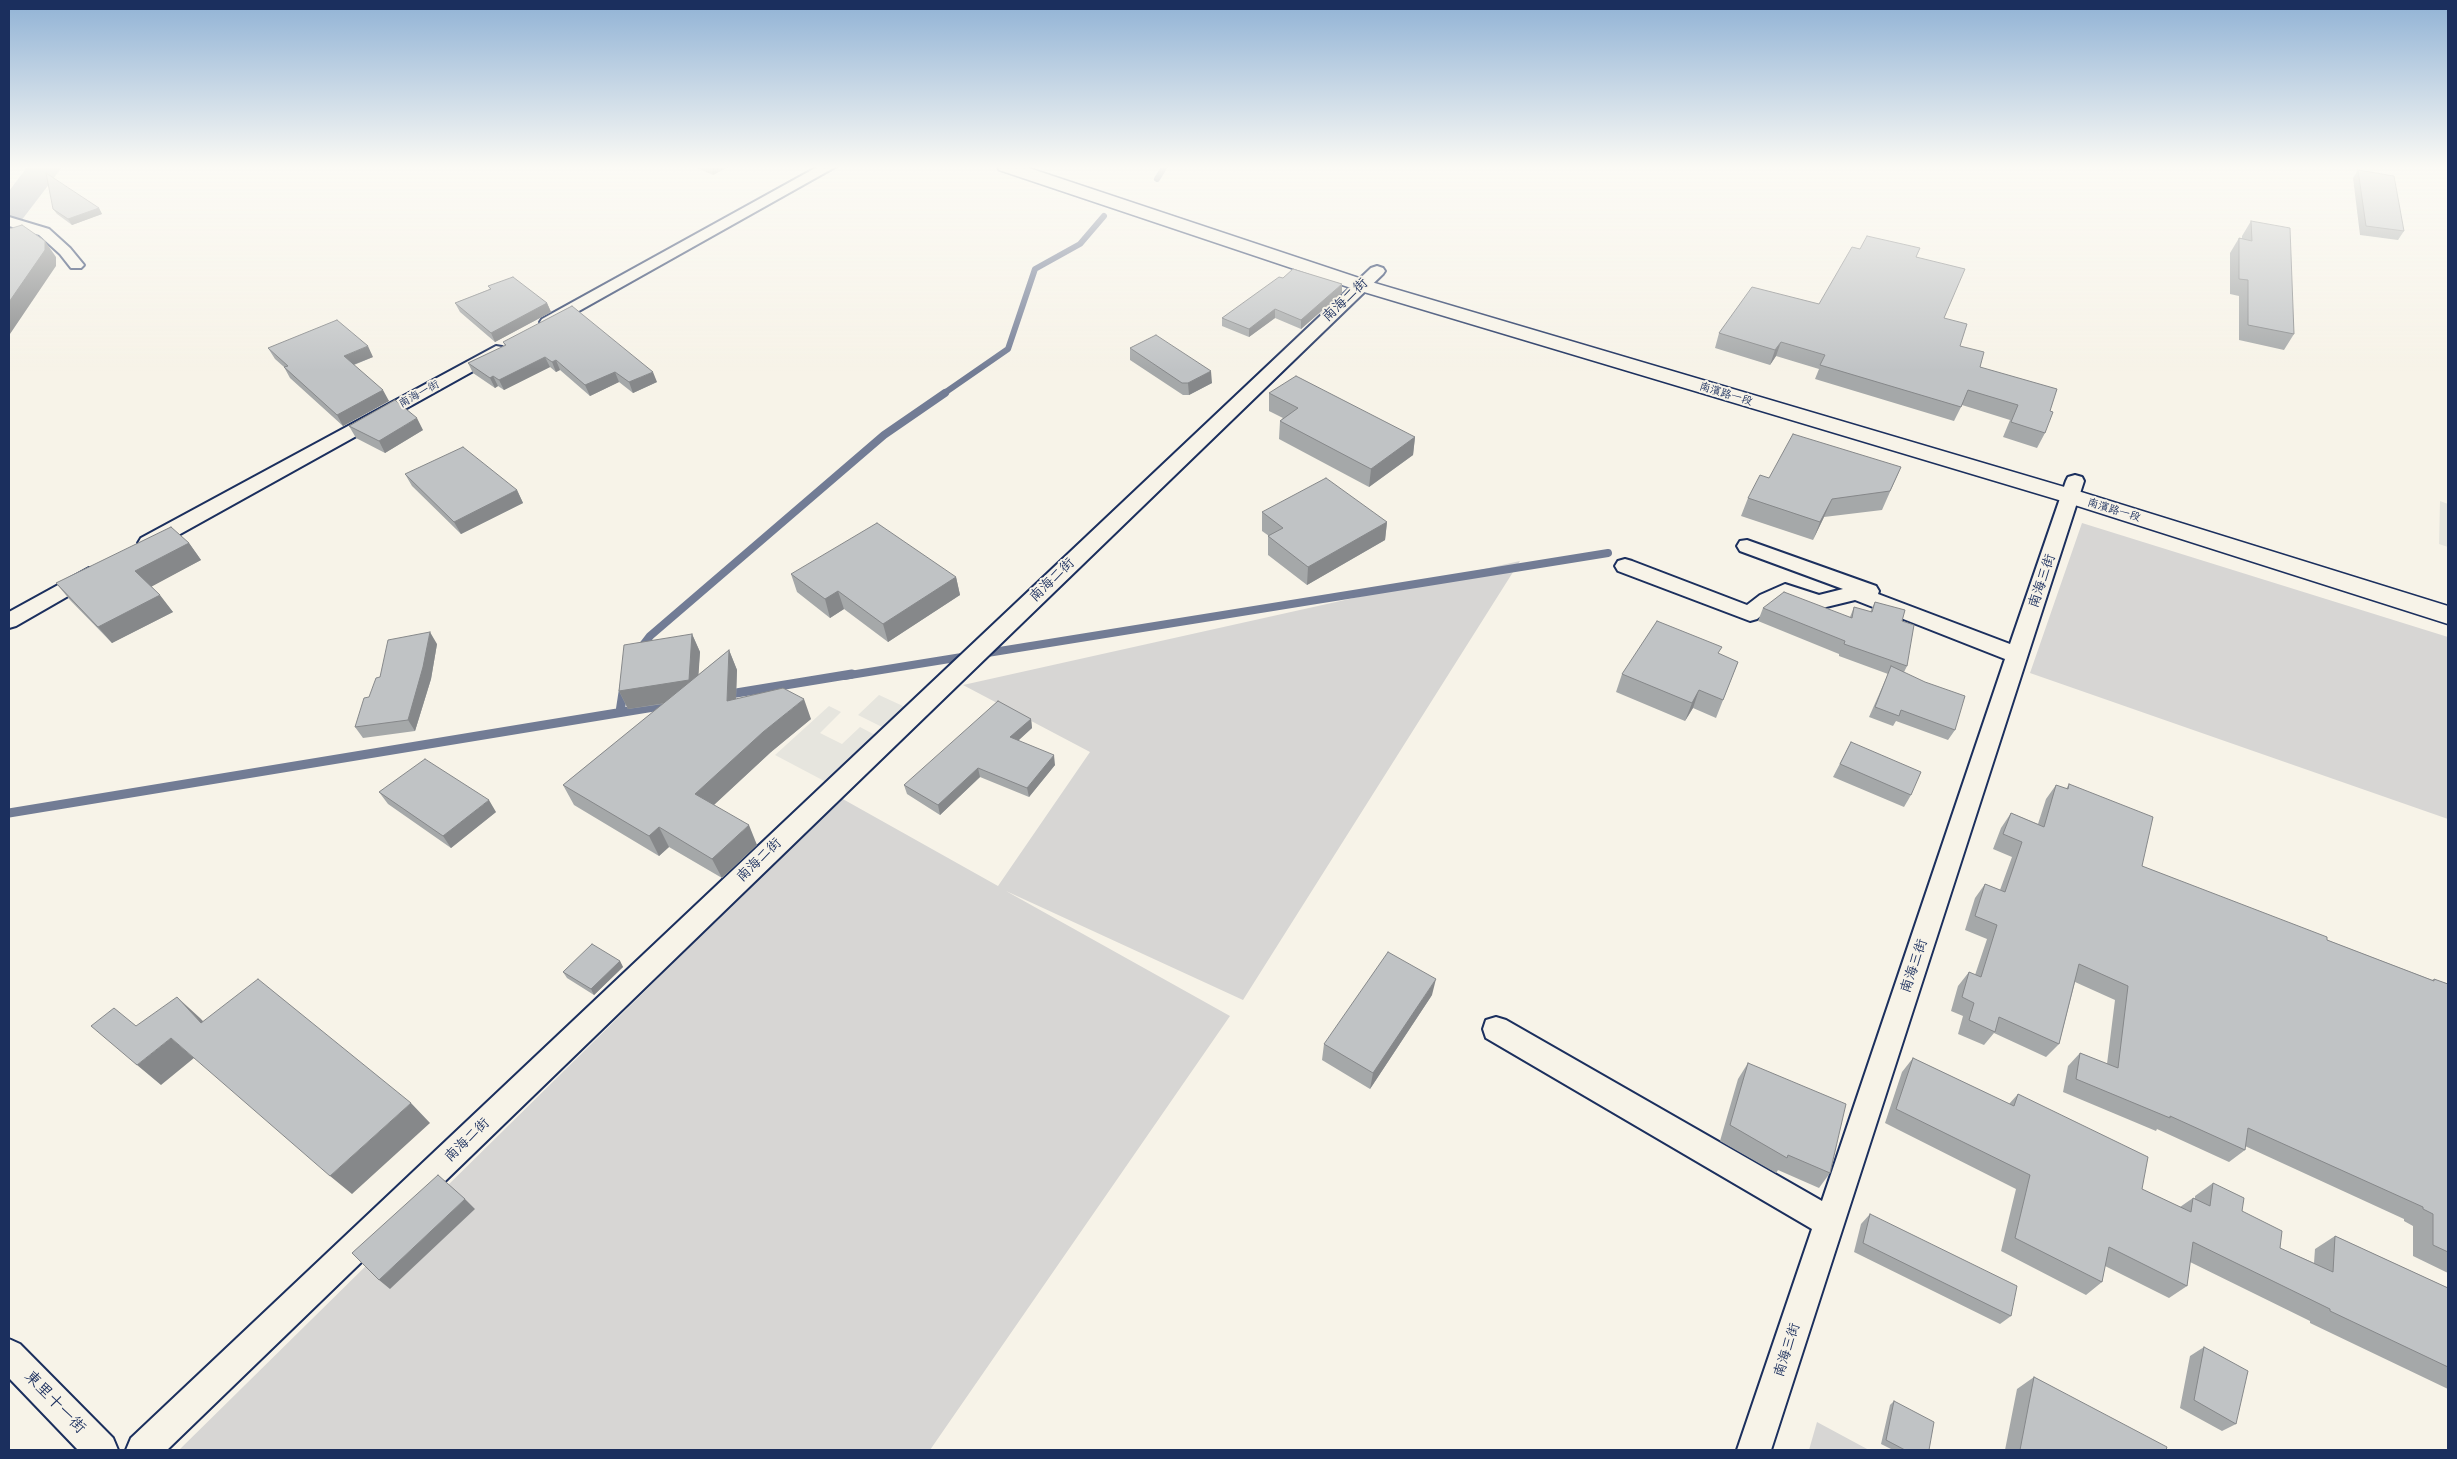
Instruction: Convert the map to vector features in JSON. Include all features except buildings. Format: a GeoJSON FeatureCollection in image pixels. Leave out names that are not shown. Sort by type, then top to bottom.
{"type":"FeatureCollection","features":[{"type":"Feature","properties":{"kind":"main road","name":"南濱路一段"},"geometry":{"type":"LineString","coordinates":[[1227,234],[2072,489],[2448,596]]}},
{"type":"Feature","properties":{"kind":"main road","name":"南濱路一段"},"geometry":{"type":"LineString","coordinates":[[1245,234],[1369,278]]}},
{"type":"Feature","properties":{"kind":"main road","name":"南濱路一段"},"geometry":{"type":"LineString","coordinates":[[2072,489],[2448,615]]}},
{"type":"Feature","properties":{"kind":"street"},"geometry":{"type":"LineString","coordinates":[[46,234],[65,251],[76,265]]}},
{"type":"Feature","properties":{"kind":"street"},"geometry":{"type":"LineString","coordinates":[[535,330],[708,234]]}},
{"type":"Feature","properties":{"kind":"street","name":"南海二街"},"geometry":{"type":"LineString","coordinates":[[143,1450],[1369,278]]}},
{"type":"Feature","properties":{"kind":"street","name":"南海一街"},"geometry":{"type":"LineString","coordinates":[[130,553],[509,344]]}},
{"type":"Feature","properties":{"kind":"street","name":"南海三街"},"geometry":{"type":"LineString","coordinates":[[1754,1450],[2072,489]]}},
{"type":"Feature","properties":{"kind":"street"},"geometry":{"type":"LineString","coordinates":[[1747,546],[2019,651]]}},
{"type":"Feature","properties":{"kind":"street"},"geometry":{"type":"LineString","coordinates":[[1625,566],[1750,614],[1767,600],[1785,591],[1818,602],[1856,593],[2019,651]]}},
{"type":"Feature","properties":{"kind":"street"},"geometry":{"type":"LineString","coordinates":[[9,621],[104,567]]}},
{"type":"Feature","properties":{"kind":"street"},"geometry":{"type":"LineString","coordinates":[[1496,1030],[1829,1222]]}},
{"type":"Feature","properties":{"kind":"street","name":"東里十一街"},"geometry":{"type":"LineString","coordinates":[[9,1354],[101,1450]]}},
{"type":"Feature","properties":{"kind":"shaded area"},"geometry":{"type":"Polygon","coordinates":[[[2440,501],[2448,504],[2448,547],[2439,544],[2440,501]]]}},
{"type":"Feature","properties":{"kind":"shaded area"},"geometry":{"type":"Polygon","coordinates":[[[2082,523],[2448,637],[2448,819],[2030,673],[2082,523]]]}},
{"type":"Feature","properties":{"kind":"shaded area"},"geometry":{"type":"Polygon","coordinates":[[[1520,561],[1243,1000],[1006,891],[1230,1016],[930,1450],[179,1450],[841,798],[998,886],[1090,752],[963,685],[1520,561]]]}},
{"type":"Feature","properties":{"kind":"shaded area"},"geometry":{"type":"Polygon","coordinates":[[[879,695],[905,707],[884,728],[858,715],[879,695]]]}},
{"type":"Feature","properties":{"kind":"shaded area"},"geometry":{"type":"Polygon","coordinates":[[[829,706],[841,712],[820,733],[842,744],[860,727],[877,736],[828,783],[775,755],[829,706]]]}},
{"type":"Feature","properties":{"kind":"shaded area"},"geometry":{"type":"Polygon","coordinates":[[[1817,1422],[1869,1450],[1809,1450],[1817,1422]]]}},
{"type":"Feature","properties":{"kind":"waterway"},"geometry":{"type":"LineString","coordinates":[[943,394],[1008,349],[1035,269],[1080,244],[1088,234]]}},
{"type":"Feature","properties":{"kind":"waterway"},"geometry":{"type":"LineString","coordinates":[[640,649],[650,636],[884,435],[945,393]]}},
{"type":"Feature","properties":{"kind":"waterway"},"geometry":{"type":"LineString","coordinates":[[981,654],[1608,553]]}},
{"type":"Feature","properties":{"kind":"waterway"},"geometry":{"type":"LineString","coordinates":[[844,676],[968,656]]}},
{"type":"Feature","properties":{"kind":"waterway"},"geometry":{"type":"LineString","coordinates":[[724,695],[852,674]]}},
{"type":"Feature","properties":{"kind":"waterway"},"geometry":{"type":"LineString","coordinates":[[620,712],[624,686]]}},
{"type":"Feature","properties":{"kind":"waterway"},"geometry":{"type":"LineString","coordinates":[[9,813],[672,704]]}}]}
